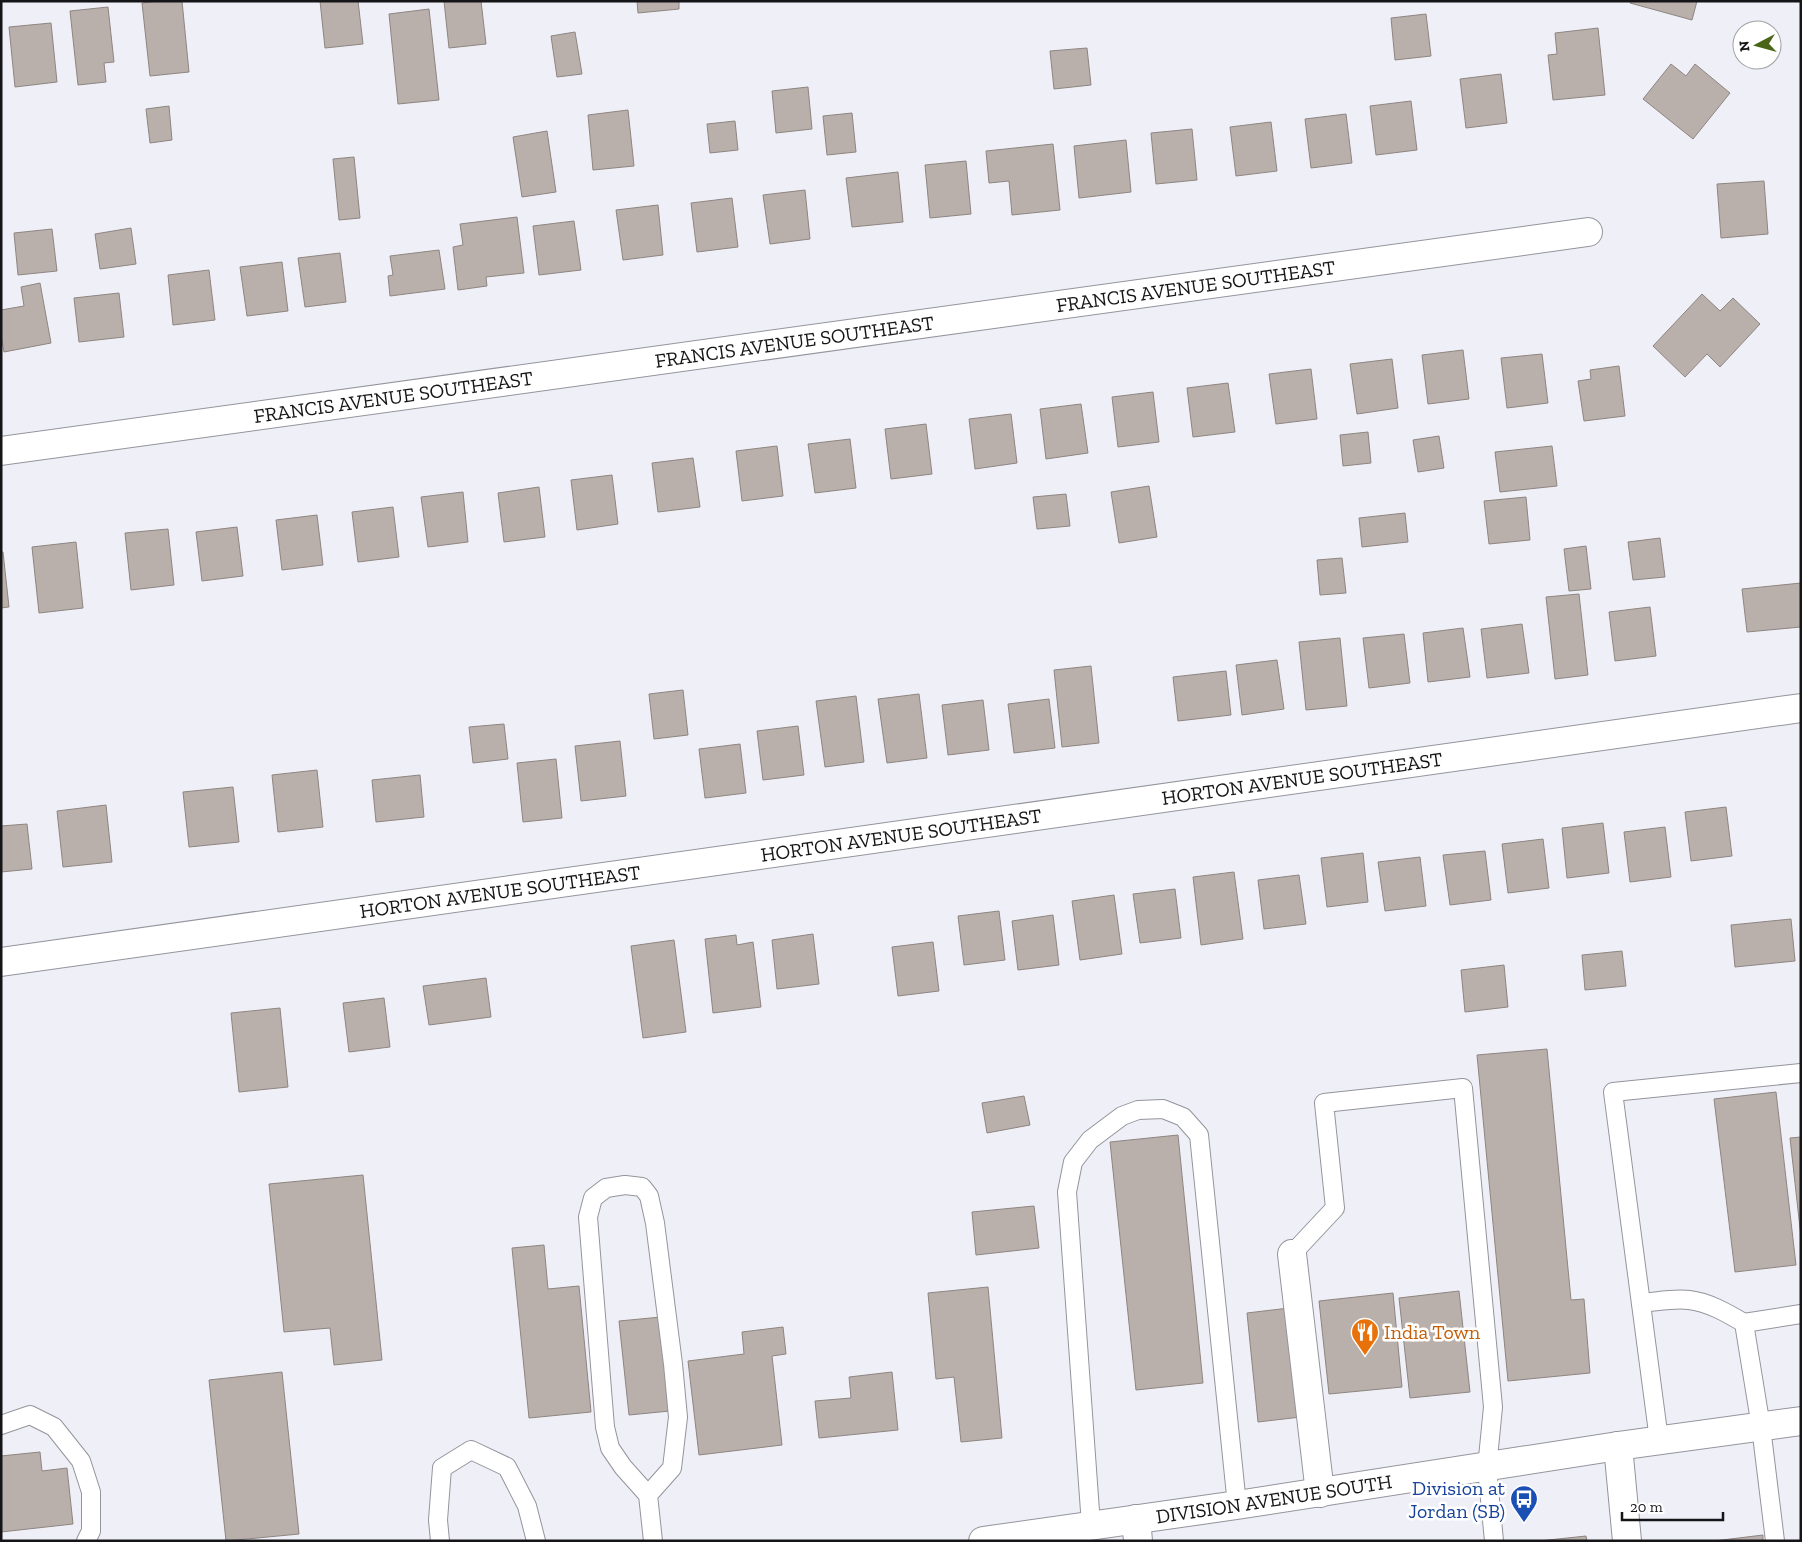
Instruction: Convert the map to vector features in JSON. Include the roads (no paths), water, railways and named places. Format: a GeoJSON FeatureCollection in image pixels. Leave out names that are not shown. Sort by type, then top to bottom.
{"type":"FeatureCollection","features":[{"type":"Feature","properties":{"kind":"street","name":"FRANCIS AVENUE SOUTHEAST"},"geometry":{"type":"LineString","coordinates":[[1,451],[1588,232]]}},
{"type":"Feature","properties":{"kind":"street","name":"HORTON AVENUE SOUTHEAST"},"geometry":{"type":"LineString","coordinates":[[1,962],[1801,708]]}},
{"type":"Feature","properties":{"kind":"street"},"geometry":{"type":"LineString","coordinates":[[1292,1254],[1320,1493]]}},
{"type":"Feature","properties":{"kind":"street","name":"DIVISION AVENUE SOUTH"},"geometry":{"type":"LineString","coordinates":[[983,1541],[1090,1526],[1137,1530],[1237,1506],[1618,1446],[1801,1421]]}},
{"type":"Feature","properties":{"kind":"street"},"geometry":{"type":"LineString","coordinates":[[1618,1446],[1626,1541]]}},
{"type":"Feature","properties":{"kind":"lane"},"geometry":{"type":"LineString","coordinates":[[1659,1440],[1613,1092],[1801,1073]]}},
{"type":"Feature","properties":{"kind":"lane"},"geometry":{"type":"LineString","coordinates":[[1292,1254],[1335,1208],[1324,1103],[1463,1088],[1493,1407],[1487,1468],[1494,1541]]}},
{"type":"Feature","properties":{"kind":"lane"},"geometry":{"type":"LineString","coordinates":[[1090,1526],[1067,1192],[1073,1162],[1090,1140],[1122,1116],[1138,1110],[1163,1109],[1183,1117],[1199,1135],[1237,1506]]}},
{"type":"Feature","properties":{"kind":"lane"},"geometry":{"type":"LineString","coordinates":[[648,1496],[672,1468],[678,1418],[655,1223],[649,1196],[642,1187],[625,1185],[606,1188],[593,1198],[588,1217],[605,1427],[610,1448],[623,1467],[648,1496],[653,1541]]}},
{"type":"Feature","properties":{"kind":"lane"},"geometry":{"type":"LineString","coordinates":[[1641,1303],[1687,1300],[1701,1302],[1721,1310],[1744,1323],[1801,1314]]}},
{"type":"Feature","properties":{"kind":"lane"},"geometry":{"type":"LineString","coordinates":[[1744,1323],[1761,1427],[1775,1541]]}},
{"type":"Feature","properties":{"kind":"lane"},"geometry":{"type":"LineString","coordinates":[[1,1425],[30,1415],[54,1427],[81,1461],[91,1492],[91,1531],[86,1541]]}},
{"type":"Feature","properties":{"kind":"lane"},"geometry":{"type":"LineString","coordinates":[[440,1541],[438,1520],[442,1468],[471,1450],[507,1466],[527,1506],[536,1541]]}},
{"type":"Feature","properties":{"kind":"place","name":"India Town"},"geometry":{"type":"Point","coordinates":[1365,1356]}},
{"type":"Feature","properties":{"kind":"place","name":"Division at Jordan (SB)"},"geometry":{"type":"Point","coordinates":[1524,1523]}}]}
